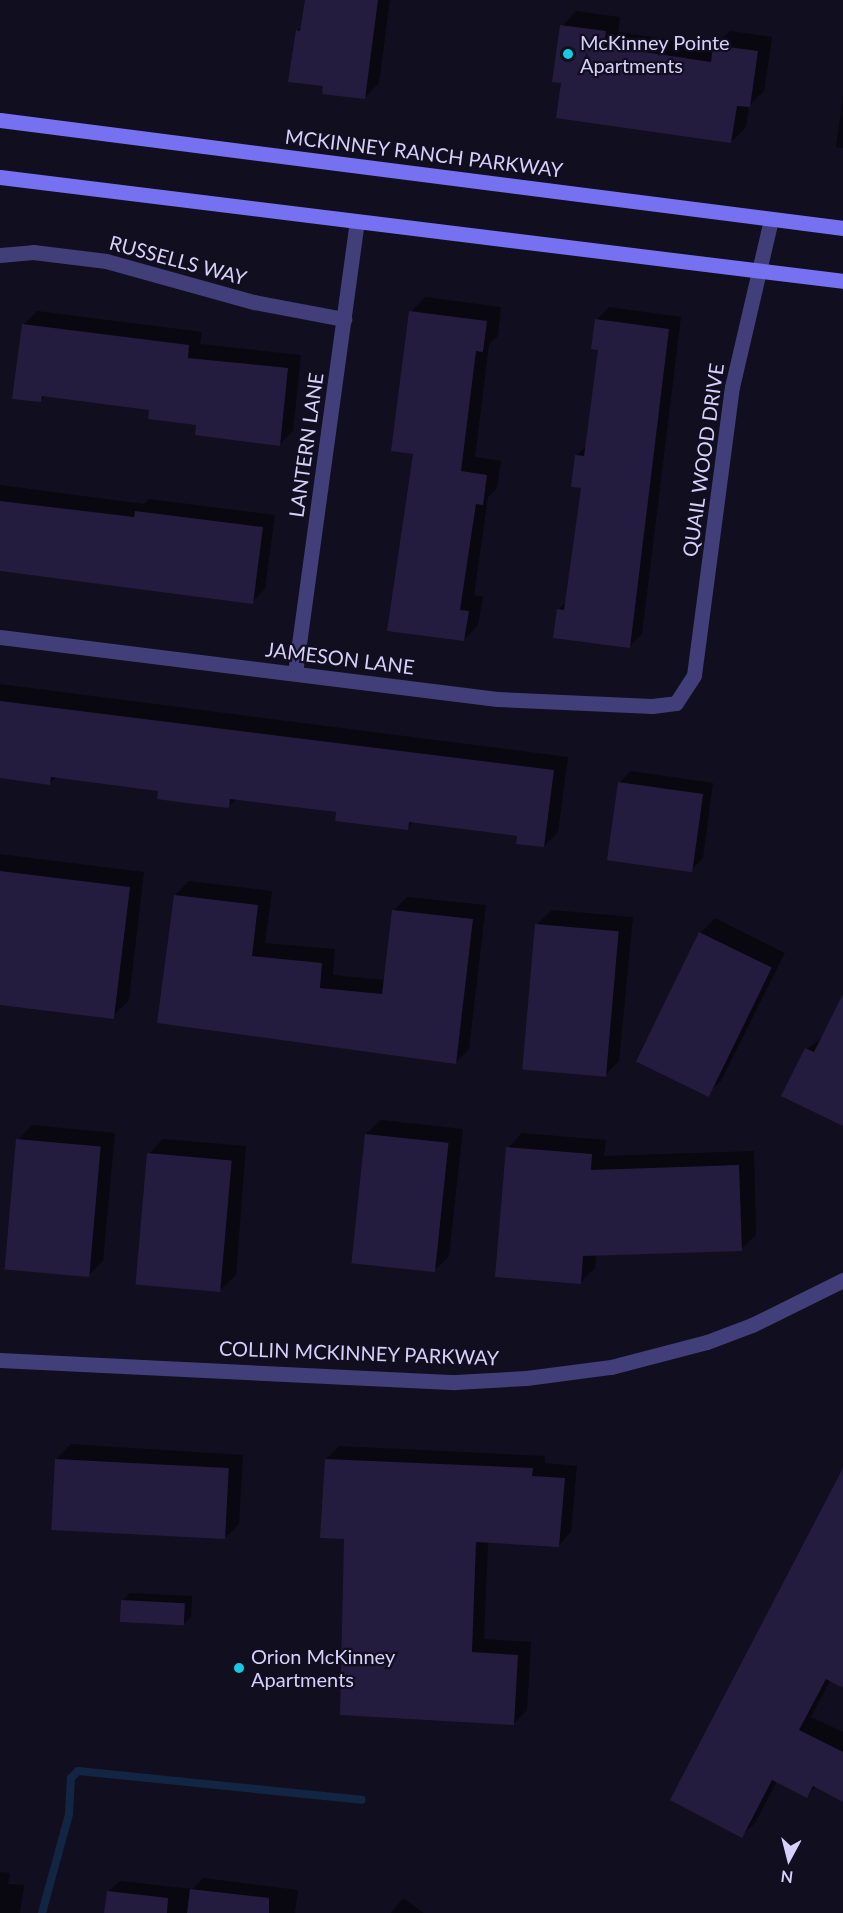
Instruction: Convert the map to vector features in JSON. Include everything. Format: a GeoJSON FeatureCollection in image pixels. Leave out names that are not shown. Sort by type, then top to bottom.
{"type":"FeatureCollection","features":[{"type":"Feature","properties":{"kind":"main road","name":"MCKINNEY RANCH PARKWAY"},"geometry":{"type":"LineString","coordinates":[[0,120],[843,228]]}},
{"type":"Feature","properties":{"kind":"main road"},"geometry":{"type":"LineString","coordinates":[[0,177],[843,281]]}},
{"type":"Feature","properties":{"kind":"street","name":"QUAIL WOOD DRIVE"},"geometry":{"type":"LineString","coordinates":[[675,703],[690,687],[697,664],[726,422],[771,220]]}},
{"type":"Feature","properties":{"kind":"street","name":"LANTERN LANE"},"geometry":{"type":"LineString","coordinates":[[295,673],[357,222]]}},
{"type":"Feature","properties":{"kind":"street","name":"RUSSELLS WAY"},"geometry":{"type":"LineString","coordinates":[[0,255],[33,252],[106,261],[254,302],[344,319]]}},
{"type":"Feature","properties":{"kind":"street","name":"JAMESON LANE"},"geometry":{"type":"LineString","coordinates":[[0,636],[519,701],[652,706],[675,703]]}},
{"type":"Feature","properties":{"kind":"street","name":"COLLIN MCKINNEY PARKWAY"},"geometry":{"type":"LineString","coordinates":[[0,1360],[455,1382],[526,1378],[611,1367],[707,1342],[752,1325],[843,1280]]}},
{"type":"Feature","properties":{"kind":"building"},"geometry":{"type":"Polygon","coordinates":[[[305,0],[378,0],[365,99],[322,94],[323,86],[288,82],[296,30],[300,31],[305,0]]]}},
{"type":"Feature","properties":{"kind":"building"},"geometry":{"type":"Polygon","coordinates":[[[560,25],[606,31],[604,46],[711,62],[713,45],[758,51],[750,107],[737,106],[731,143],[556,118],[561,83],[552,82],[560,25]]]}},
{"type":"Feature","properties":{"kind":"building"},"geometry":{"type":"Polygon","coordinates":[[[409,311],[487,321],[483,352],[476,351],[461,471],[487,475],[483,505],[476,504],[460,610],[469,611],[464,641],[387,631],[413,454],[391,451],[409,311]]]}},
{"type":"Feature","properties":{"kind":"building"},"geometry":{"type":"Polygon","coordinates":[[[595,319],[669,329],[630,648],[553,638],[557,609],[564,610],[581,488],[571,487],[575,455],[584,456],[598,350],[591,349],[595,319]]]}},
{"type":"Feature","properties":{"kind":"building"},"geometry":{"type":"Polygon","coordinates":[[[22,324],[189,345],[188,358],[288,368],[280,446],[195,435],[196,425],[148,419],[149,410],[42,396],[41,402],[12,399],[22,324]]]}},
{"type":"Feature","properties":{"kind":"building"},"geometry":{"type":"Polygon","coordinates":[[[0,501],[134,517],[135,511],[263,527],[253,604],[0,571],[0,501]]]}},
{"type":"Feature","properties":{"kind":"building"},"geometry":{"type":"Polygon","coordinates":[[[0,701],[554,770],[544,847],[516,844],[517,836],[409,822],[408,830],[335,821],[336,812],[230,799],[229,808],[157,799],[158,791],[51,777],[50,785],[0,778],[0,701]]]}},
{"type":"Feature","properties":{"kind":"building"},"geometry":{"type":"Polygon","coordinates":[[[618,782],[703,794],[692,872],[607,860],[618,782]]]}},
{"type":"Feature","properties":{"kind":"building"},"geometry":{"type":"Polygon","coordinates":[[[0,871],[130,887],[114,1019],[0,1005],[0,871]]]}},
{"type":"Feature","properties":{"kind":"building"},"geometry":{"type":"Polygon","coordinates":[[[174,895],[258,905],[252,956],[322,963],[320,988],[382,994],[392,910],[473,919],[456,1064],[157,1023],[174,895]]]}},
{"type":"Feature","properties":{"kind":"building"},"geometry":{"type":"Polygon","coordinates":[[[535,924],[619,931],[606,1077],[522,1069],[535,924]]]}},
{"type":"Feature","properties":{"kind":"building"},"geometry":{"type":"Polygon","coordinates":[[[699,932],[772,968],[709,1097],[636,1061],[699,932]]]}},
{"type":"Feature","properties":{"kind":"building"},"geometry":{"type":"Polygon","coordinates":[[[843,994],[843,1126],[781,1096],[805,1048],[814,1052],[843,994]]]}},
{"type":"Feature","properties":{"kind":"building"},"geometry":{"type":"Polygon","coordinates":[[[365,1134],[449,1143],[435,1272],[351,1263],[365,1134]]]}},
{"type":"Feature","properties":{"kind":"building"},"geometry":{"type":"Polygon","coordinates":[[[16,1139],[101,1146],[89,1277],[5,1270],[16,1139]]]}},
{"type":"Feature","properties":{"kind":"building"},"geometry":{"type":"Polygon","coordinates":[[[506,1147],[592,1154],[591,1170],[739,1165],[742,1251],[583,1256],[581,1284],[495,1277],[506,1147]]]}},
{"type":"Feature","properties":{"kind":"building"},"geometry":{"type":"Polygon","coordinates":[[[147,1153],[232,1160],[220,1292],[135,1284],[147,1153]]]}},
{"type":"Feature","properties":{"kind":"building"},"geometry":{"type":"Polygon","coordinates":[[[55,1459],[229,1468],[225,1539],[51,1530],[55,1459]]]}},
{"type":"Feature","properties":{"kind":"building"},"geometry":{"type":"Polygon","coordinates":[[[325,1459],[533,1468],[532,1476],[565,1478],[559,1547],[476,1542],[472,1652],[518,1655],[514,1725],[340,1715],[344,1539],[320,1538],[325,1459]]]}},
{"type":"Feature","properties":{"kind":"building"},"geometry":{"type":"Polygon","coordinates":[[[843,1468],[843,1688],[826,1679],[799,1730],[843,1752],[843,1802],[813,1786],[807,1798],[772,1780],[742,1838],[670,1800],[843,1468]]]}},
{"type":"Feature","properties":{"kind":"building"},"geometry":{"type":"Polygon","coordinates":[[[121,1600],[185,1603],[184,1625],[120,1622],[121,1600]]]}},
{"type":"Feature","properties":{"kind":"building"},"geometry":{"type":"Polygon","coordinates":[[[190,1889],[269,1898],[269,1913],[187,1913],[190,1889]]]}},
{"type":"Feature","properties":{"kind":"building"},"geometry":{"type":"Polygon","coordinates":[[[107,1891],[168,1898],[167,1913],[104,1913],[107,1891]]]}},
{"type":"Feature","properties":{"kind":"waterway"},"geometry":{"type":"LineString","coordinates":[[42,1913],[69,1814],[71,1778],[78,1771],[362,1800]]}},
{"type":"Feature","properties":{"kind":"place","name":"McKinney Pointe Apartments"},"geometry":{"type":"Point","coordinates":[568,54]}},
{"type":"Feature","properties":{"kind":"place","name":"Orion McKinney Apartments"},"geometry":{"type":"Point","coordinates":[239,1668]}}]}
